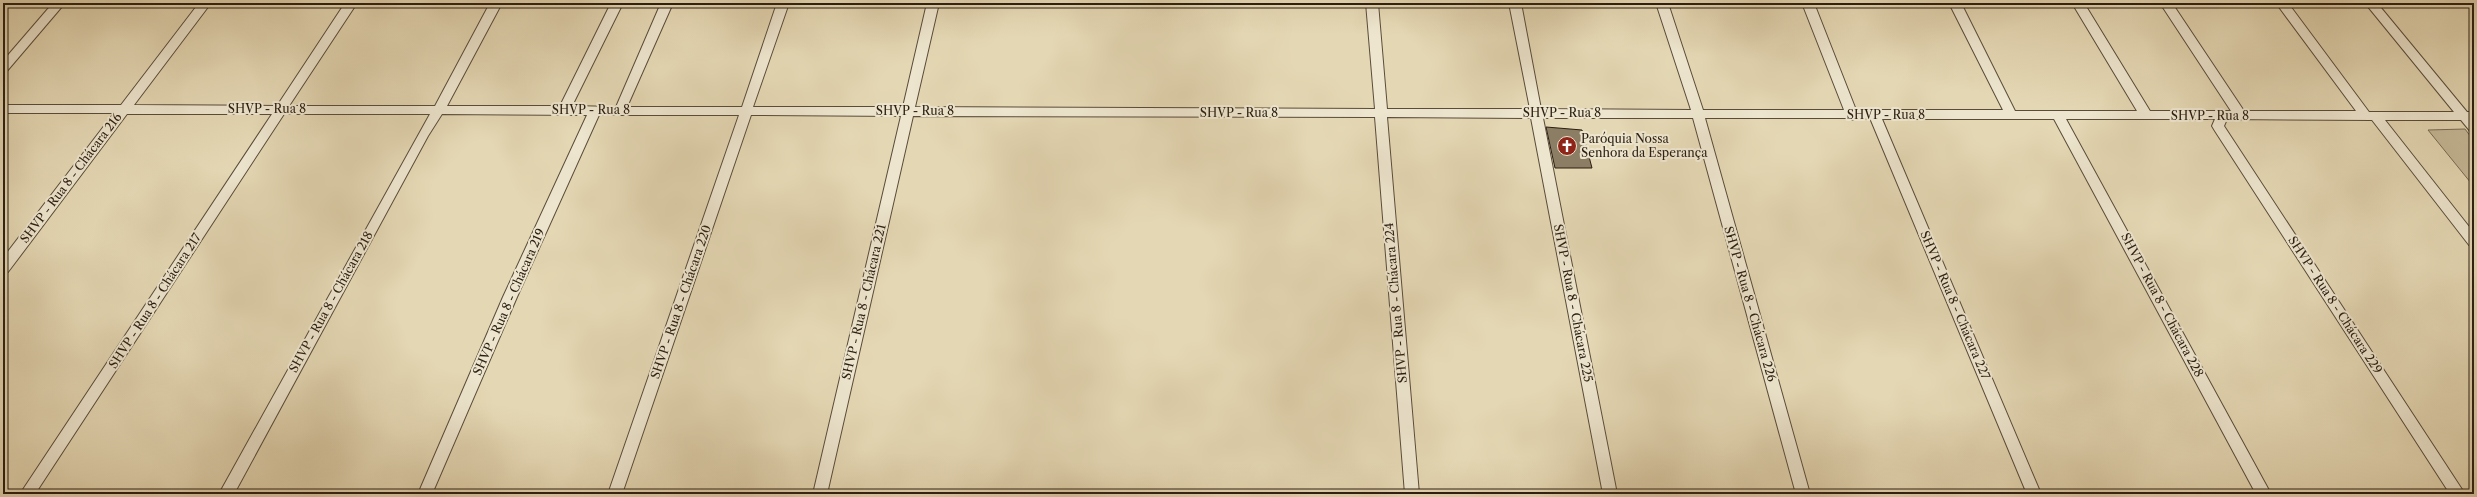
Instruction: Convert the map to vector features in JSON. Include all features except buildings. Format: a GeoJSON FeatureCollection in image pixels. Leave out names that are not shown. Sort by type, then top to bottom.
{"type":"FeatureCollection","features":[{"type":"Feature","properties":{"kind":"street"},"geometry":{"type":"LineString","coordinates":[[3,68],[60,3]]}},
{"type":"Feature","properties":{"kind":"street","name":"SHVP - Rua 8 - Chácara 216"},"geometry":{"type":"LineString","coordinates":[[3,268],[205,3]]}},
{"type":"Feature","properties":{"kind":"street","name":"SHVP - Rua 8 - Chácara 217"},"geometry":{"type":"LineString","coordinates":[[27,494],[351,3]]}},
{"type":"Feature","properties":{"kind":"street","name":"SHVP - Rua 8 - Chácara 218"},"geometry":{"type":"LineString","coordinates":[[226,494],[437,110],[447,97],[496,3]]}},
{"type":"Feature","properties":{"kind":"street"},"geometry":{"type":"LineString","coordinates":[[564,110],[618,3]]}},
{"type":"Feature","properties":{"kind":"street"},"geometry":{"type":"LineString","coordinates":[[620,110],[667,3]]}},
{"type":"Feature","properties":{"kind":"street","name":"SHVP - Rua 8 - Chácara 220"},"geometry":{"type":"LineString","coordinates":[[615,494],[748,110],[783,3]]}},
{"type":"Feature","properties":{"kind":"street","name":"SHVP - Rua 8 - Chácara 221"},"geometry":{"type":"LineString","coordinates":[[820,494],[933,3]]}},
{"type":"Feature","properties":{"kind":"street","name":"SHVP - Rua 8 - Chácara 224"},"geometry":{"type":"LineString","coordinates":[[1372,3],[1412,494]]}},
{"type":"Feature","properties":{"kind":"street","name":"SHVP - Rua 8 - Chácara 225"},"geometry":{"type":"LineString","coordinates":[[1515,3],[1535,113],[1610,494]]}},
{"type":"Feature","properties":{"kind":"street","name":"SHVP - Rua 8 - Chácara 226"},"geometry":{"type":"LineString","coordinates":[[1662,3],[1698,114],[1803,494]]}},
{"type":"Feature","properties":{"kind":"street"},"geometry":{"type":"LineString","coordinates":[[1808,3],[1852,116]]}},
{"type":"Feature","properties":{"kind":"street"},"geometry":{"type":"LineString","coordinates":[[1955,3],[2011,115]]}},
{"type":"Feature","properties":{"kind":"street"},"geometry":{"type":"LineString","coordinates":[[2078,3],[2137,103],[2147,116]]}},
{"type":"Feature","properties":{"kind":"street"},"geometry":{"type":"LineString","coordinates":[[2166,3],[2240,115]]}},
{"type":"Feature","properties":{"kind":"street"},"geometry":{"type":"LineString","coordinates":[[2282,3],[2370,116],[2474,242]]}},
{"type":"Feature","properties":{"kind":"street"},"geometry":{"type":"LineString","coordinates":[[2371,3],[2469,116],[2474,128]]}},
{"type":"Feature","properties":{"kind":"street","name":"SHVP - Rua 8"},"geometry":{"type":"LineString","coordinates":[[3,108],[1535,113],[1852,116],[2469,116]]}},
{"type":"Feature","properties":{"kind":"street","name":"SHVP - Rua 8 - Chácara 219"},"geometry":{"type":"LineString","coordinates":[[425,494],[510,297],[594,110]]}},
{"type":"Feature","properties":{"kind":"street","name":"SHVP - Rua 8 - Chácara 227"},"geometry":{"type":"LineString","coordinates":[[1875,115],[2034,494]]}},
{"type":"Feature","properties":{"kind":"street","name":"SHVP - Rua 8 - Chácara 228"},"geometry":{"type":"LineString","coordinates":[[2058,116],[2264,494]]}},
{"type":"Feature","properties":{"kind":"street","name":"SHVP - Rua 8 - Chácara 229"},"geometry":{"type":"LineString","coordinates":[[2223,116],[2218,126],[2225,139],[2311,266],[2458,494]]}},
{"type":"Feature","properties":{"kind":"shaded area"},"geometry":{"type":"Polygon","coordinates":[[[2465,129],[2474,141],[2474,183],[2471,183],[2428,130],[2465,129]]]}},
{"type":"Feature","properties":{"kind":"place","name":"Paróquia Nossa Senhora da Esperança"},"geometry":{"type":"Point","coordinates":[1567,146]}}]}
